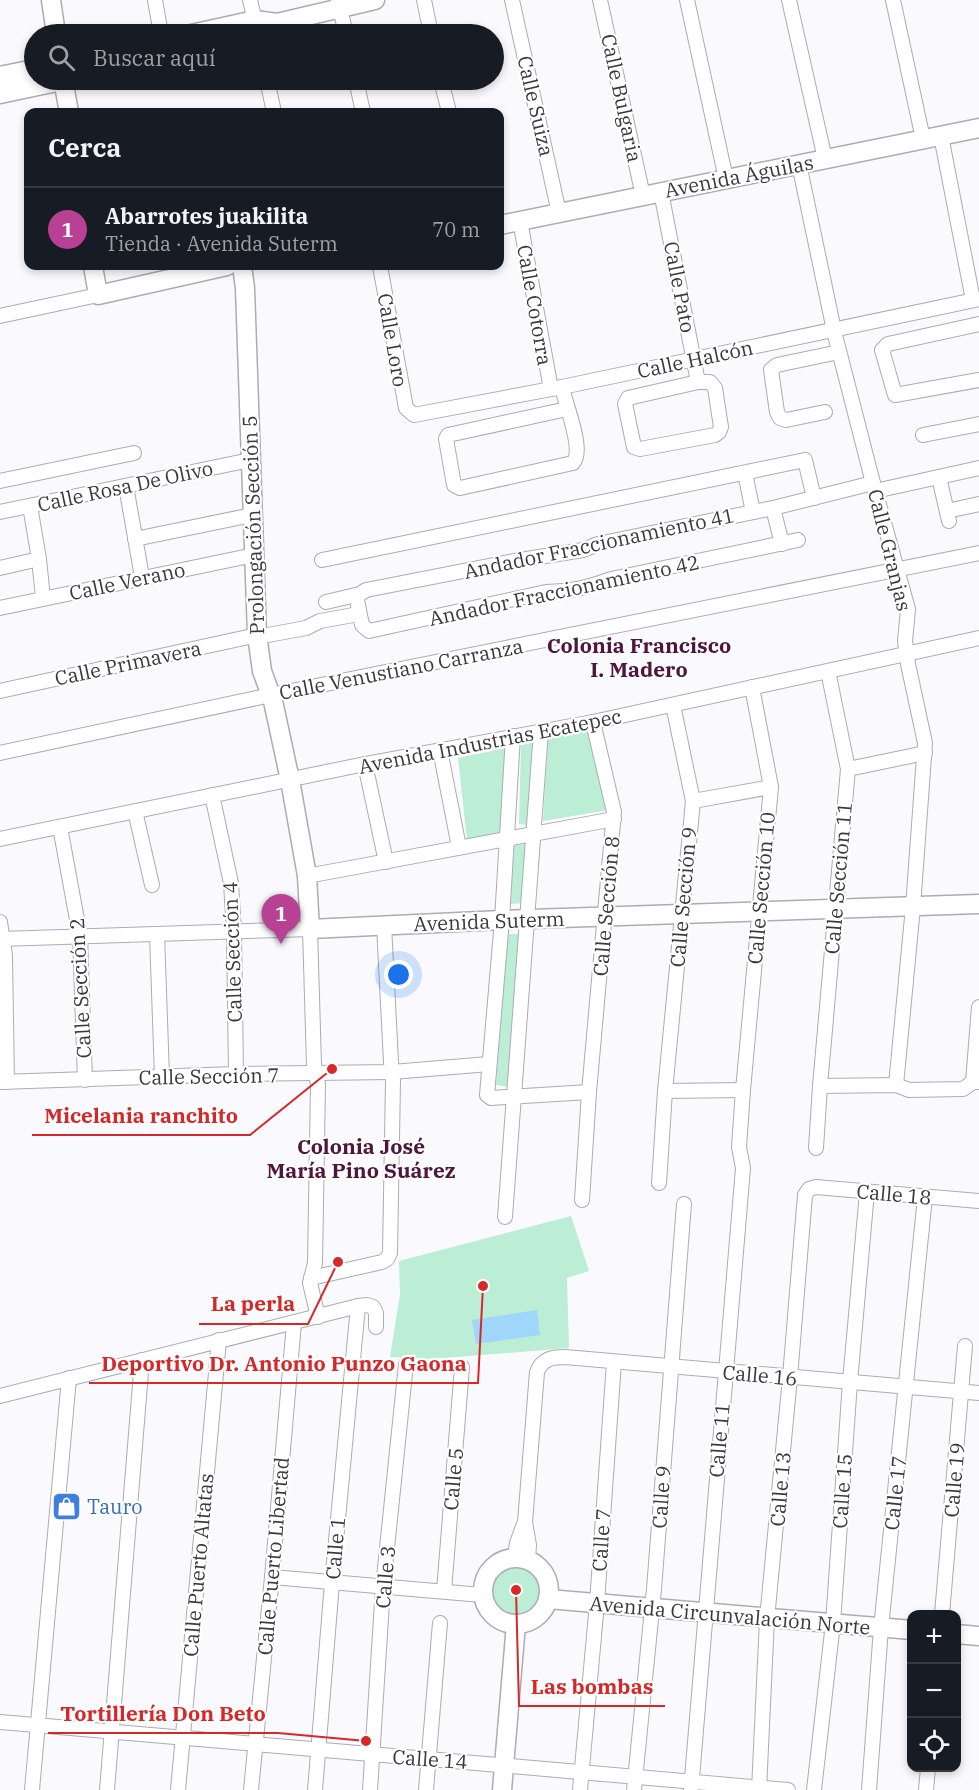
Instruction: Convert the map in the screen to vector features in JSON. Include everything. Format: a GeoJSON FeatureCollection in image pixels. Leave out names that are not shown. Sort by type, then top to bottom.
{"type":"FeatureCollection","features":[{"type":"Feature","properties":{"kind":"street"},"geometry":{"type":"LineString","coordinates":[[51,0],[55,24]]}},
{"type":"Feature","properties":{"kind":"street"},"geometry":{"type":"LineString","coordinates":[[155,0],[159,24]]}},
{"type":"Feature","properties":{"kind":"street"},"geometry":{"type":"LineString","coordinates":[[250,0],[256,24]]}},
{"type":"Feature","properties":{"kind":"street"},"geometry":{"type":"LineString","coordinates":[[276,24],[339,4],[375,0]]}},
{"type":"Feature","properties":{"kind":"street"},"geometry":{"type":"LineString","coordinates":[[424,0],[429,24]]}},
{"type":"Feature","properties":{"kind":"street","name":"Calle Suiza"},"geometry":{"type":"LineString","coordinates":[[512,0],[559,213]]}},
{"type":"Feature","properties":{"kind":"street","name":"Calle Bulgaria"},"geometry":{"type":"LineString","coordinates":[[600,0],[652,194]]}},
{"type":"Feature","properties":{"kind":"street"},"geometry":{"type":"LineString","coordinates":[[687,0],[726,179]]}},
{"type":"Feature","properties":{"kind":"street"},"geometry":{"type":"LineString","coordinates":[[789,0],[825,159]]}},
{"type":"Feature","properties":{"kind":"street"},"geometry":{"type":"LineString","coordinates":[[893,0],[923,140]]}},
{"type":"Feature","properties":{"kind":"street"},"geometry":{"type":"LineString","coordinates":[[339,4],[344,24]]}},
{"type":"Feature","properties":{"kind":"street"},"geometry":{"type":"LineString","coordinates":[[0,76],[24,71]]}},
{"type":"Feature","properties":{"kind":"street"},"geometry":{"type":"LineString","coordinates":[[0,94],[24,89]]}},
{"type":"Feature","properties":{"kind":"street"},"geometry":{"type":"LineString","coordinates":[[66,90],[68,108]]}},
{"type":"Feature","properties":{"kind":"street"},"geometry":{"type":"LineString","coordinates":[[269,90],[273,108]]}},
{"type":"Feature","properties":{"kind":"street"},"geometry":{"type":"LineString","coordinates":[[358,90],[362,108]]}},
{"type":"Feature","properties":{"kind":"street"},"geometry":{"type":"LineString","coordinates":[[444,90],[448,108]]}},
{"type":"Feature","properties":{"kind":"street","name":"Avenida Águilas"},"geometry":{"type":"LineString","coordinates":[[504,224],[979,128]]}},
{"type":"Feature","properties":{"kind":"street"},"geometry":{"type":"LineString","coordinates":[[941,136],[976,300]]}},
{"type":"Feature","properties":{"kind":"street","name":"Calle Granjas"},"geometry":{"type":"LineString","coordinates":[[799,164],[839,352],[908,609],[906,654],[925,743],[913,907],[896,1085]]}},
{"type":"Feature","properties":{"kind":"street","name":"Calle Pato"},"geometry":{"type":"LineString","coordinates":[[652,194],[698,382]]}},
{"type":"Feature","properties":{"kind":"street","name":"Calle Cotorra"},"geometry":{"type":"LineString","coordinates":[[520,221],[556,388],[572,417],[577,456],[573,464],[460,488],[454,484],[446,439],[448,435],[567,409]]}},
{"type":"Feature","properties":{"kind":"street"},"geometry":{"type":"LineString","coordinates":[[94,270],[98,295]]}},
{"type":"Feature","properties":{"kind":"street"},"geometry":{"type":"LineString","coordinates":[[0,316],[209,270]]}},
{"type":"Feature","properties":{"kind":"street","name":"Prolongación Sección 5"},"geometry":{"type":"LineString","coordinates":[[243,270],[246,288],[257,636],[262,671],[271,696],[291,780],[307,876],[310,929]]}},
{"type":"Feature","properties":{"kind":"street","name":"Calle Loro"},"geometry":{"type":"LineString","coordinates":[[381,270],[406,408],[410,414]]}},
{"type":"Feature","properties":{"kind":"street","name":"Calle Halcón"},"geometry":{"type":"LineString","coordinates":[[410,414],[417,415],[556,388],[976,300]]}},
{"type":"Feature","properties":{"kind":"street"},"geometry":{"type":"LineString","coordinates":[[979,324],[888,344],[882,350],[895,395],[979,380]]}},
{"type":"Feature","properties":{"kind":"street"},"geometry":{"type":"LineString","coordinates":[[825,412],[786,420],[780,418],[777,412],[771,370],[777,365],[839,352]]}},
{"type":"Feature","properties":{"kind":"street"},"geometry":{"type":"LineString","coordinates":[[698,382],[710,382],[715,388],[721,427],[719,432],[715,435],[636,448],[625,404],[628,398],[698,382]]}},
{"type":"Feature","properties":{"kind":"street"},"geometry":{"type":"LineString","coordinates":[[923,435],[979,424]]}},
{"type":"Feature","properties":{"kind":"street","name":"Calle Rosa De Olivo"},"geometry":{"type":"LineString","coordinates":[[0,481],[134,453]]}},
{"type":"Feature","properties":{"kind":"street","name":"Calle Rosa De Olivo"},"geometry":{"type":"LineString","coordinates":[[0,512],[250,460]]}},
{"type":"Feature","properties":{"kind":"street"},"geometry":{"type":"LineString","coordinates":[[322,560],[806,460],[814,498]]}},
{"type":"Feature","properties":{"kind":"street","name":"Andador Fraccionamiento 41"},"geometry":{"type":"LineString","coordinates":[[326,602],[356,596],[366,590],[583,550],[598,544],[814,498],[979,468]]}},
{"type":"Feature","properties":{"kind":"street"},"geometry":{"type":"LineString","coordinates":[[745,473],[753,512]]}},
{"type":"Feature","properties":{"kind":"street"},"geometry":{"type":"LineString","coordinates":[[939,477],[948,516],[979,504]]}},
{"type":"Feature","properties":{"kind":"street"},"geometry":{"type":"LineString","coordinates":[[126,486],[142,578]]}},
{"type":"Feature","properties":{"kind":"street"},"geometry":{"type":"LineString","coordinates":[[30,506],[43,598]]}},
{"type":"Feature","properties":{"kind":"street"},"geometry":{"type":"LineString","coordinates":[[773,508],[782,544]]}},
{"type":"Feature","properties":{"kind":"street"},"geometry":{"type":"LineString","coordinates":[[135,539],[252,515]]}},
{"type":"Feature","properties":{"kind":"street","name":"Andador Fraccionamiento 42"},"geometry":{"type":"LineString","coordinates":[[359,614],[363,628],[369,631],[546,592],[563,592],[591,587],[611,579],[798,540]]}},
{"type":"Feature","properties":{"kind":"street","name":"Calle Venustiano Carranza"},"geometry":{"type":"LineString","coordinates":[[0,753],[979,552]]}},
{"type":"Feature","properties":{"kind":"street","name":"Calle Verano"},"geometry":{"type":"LineString","coordinates":[[0,608],[254,555]]}},
{"type":"Feature","properties":{"kind":"street"},"geometry":{"type":"LineString","coordinates":[[0,568],[39,559]]}},
{"type":"Feature","properties":{"kind":"street"},"geometry":{"type":"LineString","coordinates":[[257,636],[306,628],[320,621],[359,614],[356,596]]}},
{"type":"Feature","properties":{"kind":"street","name":"Calle Primavera"},"geometry":{"type":"LineString","coordinates":[[0,691],[257,636]]}},
{"type":"Feature","properties":{"kind":"street","name":"Avenida Industrias Ecatepec"},"geometry":{"type":"LineString","coordinates":[[0,839],[365,764],[592,722],[979,638]]}},
{"type":"Feature","properties":{"kind":"street","name":"Calle Sección 11"},"geometry":{"type":"LineString","coordinates":[[816,1149],[848,769],[828,671]]}},
{"type":"Feature","properties":{"kind":"street","name":"Calle Sección 10"},"geometry":{"type":"LineString","coordinates":[[743,1090],[771,787],[752,687]]}},
{"type":"Feature","properties":{"kind":"street","name":"Calle Sección 9"},"geometry":{"type":"LineString","coordinates":[[659,1183],[665,1091],[693,801],[673,705]]}},
{"type":"Feature","properties":{"kind":"street","name":"Calle Sección 8"},"geometry":{"type":"LineString","coordinates":[[582,1200],[589,1092],[614,819],[613,806],[592,722]]}},
{"type":"Feature","properties":{"kind":"street"},"geometry":{"type":"LineString","coordinates":[[505,1217],[541,731]]}},
{"type":"Feature","properties":{"kind":"street"},"geometry":{"type":"LineString","coordinates":[[513,736],[488,1096],[513,1098],[589,1092]]}},
{"type":"Feature","properties":{"kind":"street"},"geometry":{"type":"LineString","coordinates":[[440,750],[459,847]]}},
{"type":"Feature","properties":{"kind":"street"},"geometry":{"type":"LineString","coordinates":[[848,769],[926,753]]}},
{"type":"Feature","properties":{"kind":"street"},"geometry":{"type":"LineString","coordinates":[[365,764],[386,861]]}},
{"type":"Feature","properties":{"kind":"street"},"geometry":{"type":"LineString","coordinates":[[693,801],[771,787]]}},
{"type":"Feature","properties":{"kind":"street","name":"Calle Sección 4"},"geometry":{"type":"LineString","coordinates":[[212,795],[231,883],[236,1074]]}},
{"type":"Feature","properties":{"kind":"street"},"geometry":{"type":"LineString","coordinates":[[135,811],[152,885]]}},
{"type":"Feature","properties":{"kind":"street"},"geometry":{"type":"LineString","coordinates":[[307,876],[614,819]]}},
{"type":"Feature","properties":{"kind":"street","name":"Calle Sección 2"},"geometry":{"type":"LineString","coordinates":[[60,827],[80,936],[85,1080]]}},
{"type":"Feature","properties":{"kind":"street","name":"Avenida Suterm"},"geometry":{"type":"LineString","coordinates":[[2,939],[979,904]]}},
{"type":"Feature","properties":{"kind":"street"},"geometry":{"type":"LineString","coordinates":[[0,922],[3,1082]]}},
{"type":"Feature","properties":{"kind":"street"},"geometry":{"type":"LineString","coordinates":[[311,1278],[381,1262],[387,1259],[390,1252],[392,1072],[384,925]]}},
{"type":"Feature","properties":{"kind":"street"},"geometry":{"type":"LineString","coordinates":[[310,929],[318,1084],[315,1263],[311,1288],[318,1317]]}},
{"type":"Feature","properties":{"kind":"street"},"geometry":{"type":"LineString","coordinates":[[157,934],[162,1077]]}},
{"type":"Feature","properties":{"kind":"street"},"geometry":{"type":"LineString","coordinates":[[820,1086],[896,1085],[909,1090],[963,1089],[976,1082],[979,1006]]}},
{"type":"Feature","properties":{"kind":"street","name":"Calle Sección 7"},"geometry":{"type":"LineString","coordinates":[[3,1082],[236,1074],[392,1072],[489,1064]]}},
{"type":"Feature","properties":{"kind":"street"},"geometry":{"type":"LineString","coordinates":[[665,1091],[743,1090]]}},
{"type":"Feature","properties":{"kind":"street","name":"Calle 11"},"geometry":{"type":"LineString","coordinates":[[691,1786],[743,1168],[739,1148],[743,1090]]}},
{"type":"Feature","properties":{"kind":"street","name":"Calle 18"},"geometry":{"type":"LineString","coordinates":[[809,1189],[816,1187],[979,1201]]}},
{"type":"Feature","properties":{"kind":"street","name":"Calle 13"},"geometry":{"type":"LineString","coordinates":[[759,1789],[767,1619],[805,1195],[809,1189]]}},
{"type":"Feature","properties":{"kind":"street","name":"Calle 15"},"geometry":{"type":"LineString","coordinates":[[814,1790],[833,1623],[850,1382],[867,1192]]}},
{"type":"Feature","properties":{"kind":"street","name":"Calle 17"},"geometry":{"type":"LineString","coordinates":[[869,1790],[881,1628],[925,1197]]}},
{"type":"Feature","properties":{"kind":"street","name":"Calle 9"},"geometry":{"type":"LineString","coordinates":[[635,1783],[654,1589],[684,1204]]}},
{"type":"Feature","properties":{"kind":"street"},"geometry":{"type":"LineString","coordinates":[[0,1396],[358,1306],[373,1307],[376,1313],[376,1327]]}},
{"type":"Feature","properties":{"kind":"street","name":"Calle 1"},"geometry":{"type":"LineString","coordinates":[[315,1790],[358,1306]]}},
{"type":"Feature","properties":{"kind":"street","name":"Calle Puerto Libertad"},"geometry":{"type":"LineString","coordinates":[[251,1790],[294,1323]]}},
{"type":"Feature","properties":{"kind":"street","name":"Calle Puerto Altatas"},"geometry":{"type":"LineString","coordinates":[[178,1790],[219,1340]]}},
{"type":"Feature","properties":{"kind":"street","name":"Calle 19"},"geometry":{"type":"LineString","coordinates":[[942,1610],[966,1346]]}},
{"type":"Feature","properties":{"kind":"street","name":"Calle 16"},"geometry":{"type":"LineString","coordinates":[[521,1558],[529,1545],[525,1522],[537,1372],[543,1363],[552,1358],[565,1357],[979,1393]]}},
{"type":"Feature","properties":{"kind":"street"},"geometry":{"type":"LineString","coordinates":[[107,1790],[142,1360]]}},
{"type":"Feature","properties":{"kind":"street","name":"Calle 7"},"geometry":{"type":"LineString","coordinates":[[580,1790],[597,1604],[614,1362]]}},
{"type":"Feature","properties":{"kind":"street","name":"Calle 3"},"geometry":{"type":"LineString","coordinates":[[370,1790],[383,1587],[406,1364]]}},
{"type":"Feature","properties":{"kind":"street","name":"Calle 5"},"geometry":{"type":"LineString","coordinates":[[444,1591],[462,1367]]}},
{"type":"Feature","properties":{"kind":"street"},"geometry":{"type":"LineString","coordinates":[[32,1790],[69,1378]]}},
{"type":"Feature","properties":{"kind":"street"},"geometry":{"type":"LineString","coordinates":[[521,1558],[538,1565],[545,1574],[549,1584],[548,1599],[537,1616],[527,1622],[516,1624],[504,1622],[493,1616],[486,1606],[482,1595],[483,1583],[495,1564],[506,1559],[521,1558]]}},
{"type":"Feature","properties":{"kind":"street"},"geometry":{"type":"LineString","coordinates":[[272,1577],[482,1595]]}},
{"type":"Feature","properties":{"kind":"street","name":"Avenida Circunvalación Norte"},"geometry":{"type":"LineString","coordinates":[[548,1599],[907,1630]]}},
{"type":"Feature","properties":{"kind":"street"},"geometry":{"type":"LineString","coordinates":[[426,1790],[440,1623]]}},
{"type":"Feature","properties":{"kind":"street"},"geometry":{"type":"LineString","coordinates":[[502,1790],[516,1624]]}},
{"type":"Feature","properties":{"kind":"street"},"geometry":{"type":"LineString","coordinates":[[961,1634],[979,1636]]}},
{"type":"Feature","properties":{"kind":"street","name":"Calle 14"},"geometry":{"type":"LineString","coordinates":[[0,1722],[581,1772],[635,1783],[788,1790]]}},
{"type":"Feature","properties":{"kind":"street"},"geometry":{"type":"LineString","coordinates":[[926,1790],[928,1772]]}},
{"type":"Feature","properties":{"kind":"green space"},"geometry":{"type":"Polygon","coordinates":[[[587,730],[609,810],[543,821],[548,737],[587,730]]]}},
{"type":"Feature","properties":{"kind":"green space"},"geometry":{"type":"Polygon","coordinates":[[[534,742],[527,825],[519,824],[521,745],[534,742]]]}},
{"type":"Feature","properties":{"kind":"green space"},"geometry":{"type":"Polygon","coordinates":[[[505,748],[502,832],[467,840],[458,758],[505,748]]]}},
{"type":"Feature","properties":{"kind":"green space"},"geometry":{"type":"Polygon","coordinates":[[[525,844],[524,903],[511,904],[513,846],[525,844]]]}},
{"type":"Feature","properties":{"kind":"green space"},"geometry":{"type":"Polygon","coordinates":[[[507,934],[519,934],[508,1087],[496,1085],[507,934]]]}},
{"type":"Feature","properties":{"kind":"green space"},"geometry":{"type":"Polygon","coordinates":[[[571,1216],[589,1271],[567,1278],[569,1348],[432,1359],[390,1357],[400,1294],[399,1261],[571,1216]]]}},
{"type":"Feature","properties":{"kind":"green space"},"geometry":{"type":"Polygon","coordinates":[[[522,1558],[540,1567],[547,1578],[549,1591],[547,1604],[540,1615],[529,1622],[510,1624],[492,1615],[485,1604],[483,1585],[492,1567],[503,1560],[522,1558]]]}},
{"type":"Feature","properties":{"kind":"water"},"geometry":{"type":"Polygon","coordinates":[[[537,1310],[540,1335],[476,1344],[472,1320],[537,1310]]]}},
{"type":"Feature","properties":{"kind":"place","name":"Abarrotes juakilita"},"geometry":{"type":"Point","coordinates":[281,944]}},
{"type":"Feature","properties":{"kind":"place","name":"Micelania ranchito"},"geometry":{"type":"Point","coordinates":[332,1069]}},
{"type":"Feature","properties":{"kind":"place","name":"La perla"},"geometry":{"type":"Point","coordinates":[338,1262]}},
{"type":"Feature","properties":{"kind":"place","name":"Deportivo Dr. Antonio Punzo Gaona"},"geometry":{"type":"Point","coordinates":[483,1286]}},
{"type":"Feature","properties":{"kind":"place","name":"Tauro"},"geometry":{"type":"Point","coordinates":[66,1506]}},
{"type":"Feature","properties":{"kind":"place","name":"Las bombas"},"geometry":{"type":"Point","coordinates":[516,1590]}},
{"type":"Feature","properties":{"kind":"place","name":"Tortillería Don Beto"},"geometry":{"type":"Point","coordinates":[366,1741]}},
{"type":"Feature","properties":{"kind":"district","name":"Colonia Francisco I. Madero"},"geometry":{"type":"Point","coordinates":[639,657]}},
{"type":"Feature","properties":{"kind":"district","name":"Colonia José María Pino Suárez"},"geometry":{"type":"Point","coordinates":[361,1158]}}]}
